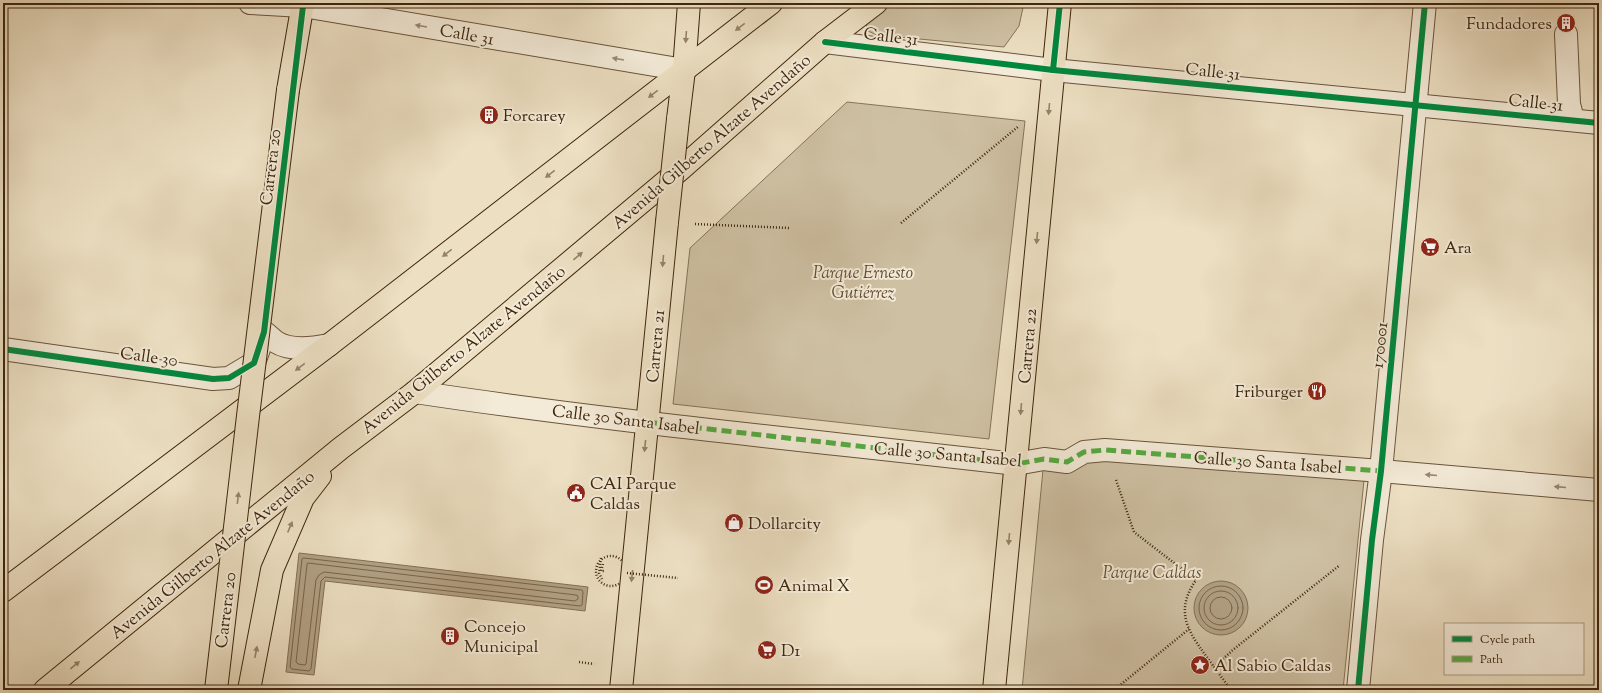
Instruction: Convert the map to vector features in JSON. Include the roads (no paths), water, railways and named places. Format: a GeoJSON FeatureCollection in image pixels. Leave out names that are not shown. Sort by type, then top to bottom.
{"type":"FeatureCollection","features":[{"type":"Feature","properties":{"kind":"main road","name":"Carrera 21"},"geometry":{"type":"LineString","coordinates":[[621,690],[666,222],[684,70],[689,3]]}},
{"type":"Feature","properties":{"kind":"main road"},"geometry":{"type":"LineString","coordinates":[[3,591],[329,345],[771,3]]}},
{"type":"Feature","properties":{"kind":"main road","name":"Avenida Gilberto Alzate Avendaño"},"geometry":{"type":"LineString","coordinates":[[45,690],[341,448],[415,392],[682,168],[825,42],[876,3]]}},
{"type":"Feature","properties":{"kind":"main road","name":"Carrera 22"},"geometry":{"type":"LineString","coordinates":[[994,690],[1060,3]]}},
{"type":"Feature","properties":{"kind":"main road","name":"Carrera 20"},"geometry":{"type":"LineString","coordinates":[[216,690],[288,90],[303,4]]}},
{"type":"Feature","properties":{"kind":"main road"},"geometry":{"type":"LineString","coordinates":[[249,690],[272,570],[303,498],[341,448]]}},
{"type":"Feature","properties":{"kind":"street","name":"Calle 31"},"geometry":{"type":"LineString","coordinates":[[250,3],[303,4],[684,70]]}},
{"type":"Feature","properties":{"kind":"street","name":"170001"},"geometry":{"type":"LineString","coordinates":[[1358,690],[1372,540],[1381,471],[1425,3]]}},
{"type":"Feature","properties":{"kind":"street","name":"Carrera 20"},"geometry":{"type":"LineString","coordinates":[[264,332],[303,4]]}},
{"type":"Feature","properties":{"kind":"street"},"geometry":{"type":"LineString","coordinates":[[1566,34],[1569,104],[1573,120]]}},
{"type":"Feature","properties":{"kind":"street","name":"Calle 31"},"geometry":{"type":"LineString","coordinates":[[825,42],[1054,70],[1599,122]]}},
{"type":"Feature","properties":{"kind":"street"},"geometry":{"type":"LineString","coordinates":[[264,332],[277,343],[292,347],[310,349],[329,345]]}},
{"type":"Feature","properties":{"kind":"street","name":"Calle 30"},"geometry":{"type":"LineString","coordinates":[[3,349],[213,379],[229,378],[254,363],[264,332]]}},
{"type":"Feature","properties":{"kind":"street","name":"Calle 30 Santa Isabel"},"geometry":{"type":"LineString","coordinates":[[415,392],[467,400],[647,422],[1016,464],[1044,458],[1067,462],[1084,452],[1105,450],[1381,471],[1599,490]]}},
{"type":"Feature","properties":{"kind":"water"},"geometry":{"type":"Polygon","coordinates":[[[299,553],[588,587],[585,611],[325,581],[314,675],[286,672],[299,553]]]}},
{"type":"Feature","properties":{"kind":"water"},"geometry":{"type":"Polygon","coordinates":[[[1221,581],[1236,586],[1240,589],[1243,593],[1248,608],[1243,623],[1240,627],[1236,630],[1221,635],[1206,630],[1202,627],[1199,623],[1194,608],[1199,593],[1202,589],[1206,586],[1221,581]]]}},
{"type":"Feature","properties":{"kind":"place","name":"Fundadores"},"geometry":{"type":"Point","coordinates":[1566,23]}},
{"type":"Feature","properties":{"kind":"place","name":"Forcarey"},"geometry":{"type":"Point","coordinates":[489,115]}},
{"type":"Feature","properties":{"kind":"place","name":"Ara"},"geometry":{"type":"Point","coordinates":[1430,247]}},
{"type":"Feature","properties":{"kind":"place","name":"Friburger"},"geometry":{"type":"Point","coordinates":[1317,391]}},
{"type":"Feature","properties":{"kind":"place","name":"CAI Parque Caldas"},"geometry":{"type":"Point","coordinates":[576,493]}},
{"type":"Feature","properties":{"kind":"place","name":"Dollarcity"},"geometry":{"type":"Point","coordinates":[734,523]}},
{"type":"Feature","properties":{"kind":"place","name":"Animal X"},"geometry":{"type":"Point","coordinates":[764,585]}},
{"type":"Feature","properties":{"kind":"place","name":"Concejo Municipal"},"geometry":{"type":"Point","coordinates":[450,636]}},
{"type":"Feature","properties":{"kind":"place","name":"D1"},"geometry":{"type":"Point","coordinates":[767,650]}},
{"type":"Feature","properties":{"kind":"place","name":"Al Sabio Caldas"},"geometry":{"type":"Point","coordinates":[1200,665]}},
{"type":"Feature","properties":{"kind":"park label","name":"Parque Ernesto Gutiérrez"},"geometry":{"type":"Point","coordinates":[863,282]}},
{"type":"Feature","properties":{"kind":"park label","name":"Parque Caldas"},"geometry":{"type":"Point","coordinates":[1152,572]}}]}
